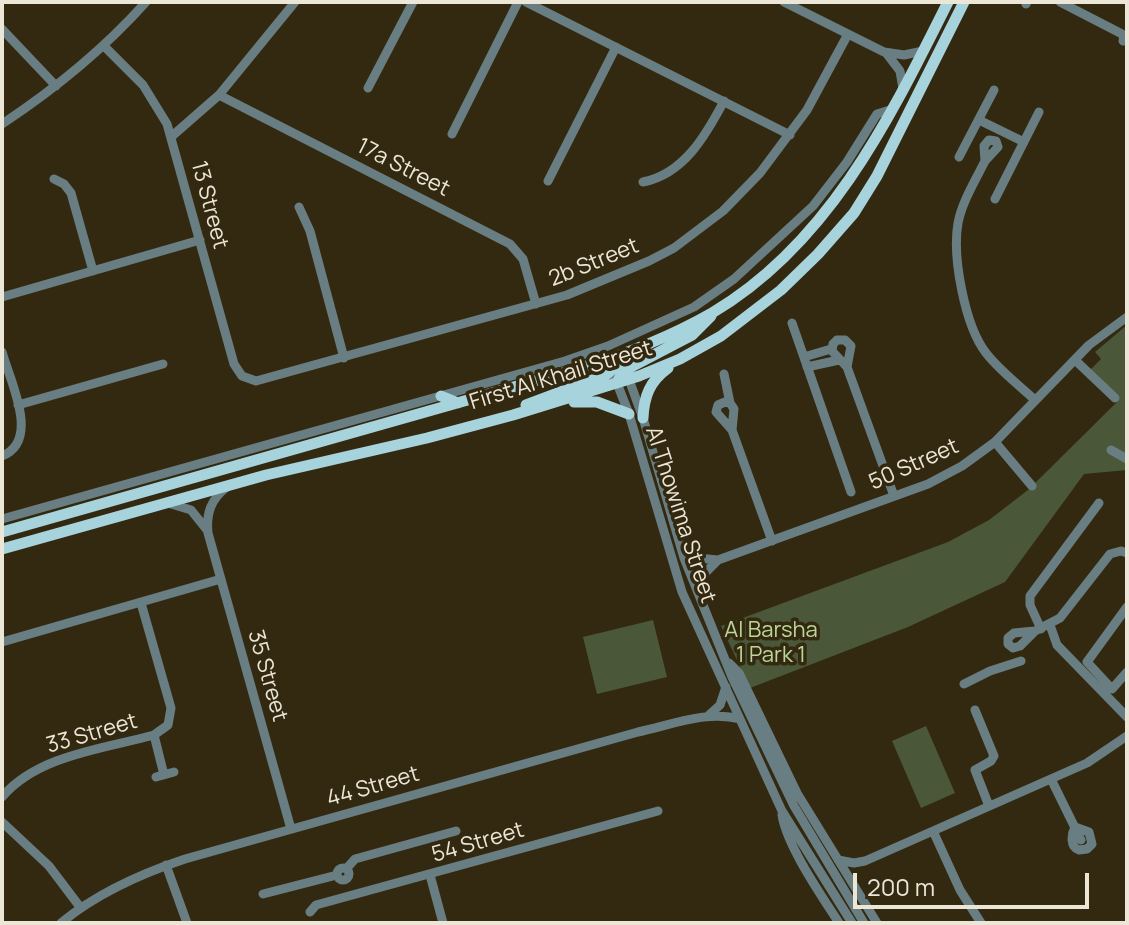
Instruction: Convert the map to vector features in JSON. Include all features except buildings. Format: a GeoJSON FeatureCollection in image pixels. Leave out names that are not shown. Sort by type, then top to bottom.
{"type":"FeatureCollection","features":[{"type":"Feature","properties":{"kind":"main road","name":"First Al Khail Street"},"geometry":{"type":"LineString","coordinates":[[2,532],[613,362],[713,312],[766,273],[813,227],[862,161],[893,109],[948,2]]}},
{"type":"Feature","properties":{"kind":"main road","name":"First Al Khail Street"},"geometry":{"type":"LineString","coordinates":[[2,549],[230,484],[513,415],[680,359],[721,336],[800,273],[844,226],[877,176],[964,2]]}},
{"type":"Feature","properties":{"kind":"main road"},"geometry":{"type":"LineString","coordinates":[[624,377],[692,335],[713,312]]}},
{"type":"Feature","properties":{"kind":"main road"},"geometry":{"type":"LineString","coordinates":[[643,418],[644,400],[650,385],[680,359]]}},
{"type":"Feature","properties":{"kind":"main road"},"geometry":{"type":"LineString","coordinates":[[513,415],[538,399],[602,377],[613,362]]}},
{"type":"Feature","properties":{"kind":"main road"},"geometry":{"type":"LineString","coordinates":[[441,396],[458,403]]}},
{"type":"Feature","properties":{"kind":"main road"},"geometry":{"type":"LineString","coordinates":[[538,407],[591,401],[629,414]]}},
{"type":"Feature","properties":{"kind":"street"},"geometry":{"type":"LineString","coordinates":[[2,124],[56,86],[104,46],[146,2]]}},
{"type":"Feature","properties":{"kind":"street"},"geometry":{"type":"LineString","coordinates":[[171,137],[219,95],[295,2]]}},
{"type":"Feature","properties":{"kind":"street"},"geometry":{"type":"LineString","coordinates":[[368,88],[413,2]]}},
{"type":"Feature","properties":{"kind":"street"},"geometry":{"type":"LineString","coordinates":[[452,134],[518,2]]}},
{"type":"Feature","properties":{"kind":"street"},"geometry":{"type":"LineString","coordinates":[[526,2],[790,135]]}},
{"type":"Feature","properties":{"kind":"street"},"geometry":{"type":"LineString","coordinates":[[784,2],[884,52],[904,55],[923,51]]}},
{"type":"Feature","properties":{"kind":"street"},"geometry":{"type":"LineString","coordinates":[[1060,2],[1124,35],[1123,41]]}},
{"type":"Feature","properties":{"kind":"street"},"geometry":{"type":"LineString","coordinates":[[2,29],[56,86]]}},
{"type":"Feature","properties":{"kind":"street","name":"2b Street"},"geometry":{"type":"LineString","coordinates":[[256,381],[536,304],[605,280],[649,261],[686,240],[749,187],[790,135],[848,34]]}},
{"type":"Feature","properties":{"kind":"street","name":"13 Street"},"geometry":{"type":"LineString","coordinates":[[104,46],[150,94],[162,114],[234,364],[242,376],[256,381]]}},
{"type":"Feature","properties":{"kind":"street"},"geometry":{"type":"LineString","coordinates":[[548,181],[616,47]]}},
{"type":"Feature","properties":{"kind":"street"},"geometry":{"type":"LineString","coordinates":[[884,52],[900,71],[903,89]]}},
{"type":"Feature","properties":{"kind":"street"},"geometry":{"type":"LineString","coordinates":[[959,157],[994,90]]}},
{"type":"Feature","properties":{"kind":"street","name":"17a Street"},"geometry":{"type":"LineString","coordinates":[[219,95],[510,244],[523,259],[536,304]]}},
{"type":"Feature","properties":{"kind":"street"},"geometry":{"type":"LineString","coordinates":[[643,182],[666,172],[691,153],[704,137],[724,101]]}},
{"type":"Feature","properties":{"kind":"street"},"geometry":{"type":"LineString","coordinates":[[2,519],[594,351],[708,298],[741,274],[805,215],[847,162],[877,114],[893,109]]}},
{"type":"Feature","properties":{"kind":"street"},"geometry":{"type":"LineString","coordinates":[[995,199],[1039,112]]}},
{"type":"Feature","properties":{"kind":"street"},"geometry":{"type":"LineString","coordinates":[[979,120],[1024,142]]}},
{"type":"Feature","properties":{"kind":"street"},"geometry":{"type":"LineString","coordinates":[[969,138],[984,146]]}},
{"type":"Feature","properties":{"kind":"street"},"geometry":{"type":"LineString","coordinates":[[985,161],[984,146],[989,140],[994,140],[998,145],[996,152],[985,161],[961,213],[958,227],[957,250],[967,309],[974,332],[985,352],[1035,400]]}},
{"type":"Feature","properties":{"kind":"street"},"geometry":{"type":"LineString","coordinates":[[996,152],[1015,161]]}},
{"type":"Feature","properties":{"kind":"street"},"geometry":{"type":"LineString","coordinates":[[54,179],[64,184],[71,193],[93,271]]}},
{"type":"Feature","properties":{"kind":"street"},"geometry":{"type":"LineString","coordinates":[[299,207],[310,231],[344,358]]}},
{"type":"Feature","properties":{"kind":"street"},"geometry":{"type":"LineString","coordinates":[[2,297],[200,240]]}},
{"type":"Feature","properties":{"kind":"street","name":"50 Street"},"geometry":{"type":"LineString","coordinates":[[718,560],[951,472],[995,442],[1099,337],[1127,317]]}},
{"type":"Feature","properties":{"kind":"street"},"geometry":{"type":"LineString","coordinates":[[792,323],[851,492]]}},
{"type":"Feature","properties":{"kind":"street"},"geometry":{"type":"LineString","coordinates":[[806,362],[831,349],[837,340],[845,340],[850,344],[851,352],[843,363]]}},
{"type":"Feature","properties":{"kind":"street"},"geometry":{"type":"LineString","coordinates":[[831,349],[843,363],[894,496]]}},
{"type":"Feature","properties":{"kind":"street"},"geometry":{"type":"LineString","coordinates":[[2,352],[23,424],[20,442],[2,456]]}},
{"type":"Feature","properties":{"kind":"street"},"geometry":{"type":"LineString","coordinates":[[1075,360],[1115,398]]}},
{"type":"Feature","properties":{"kind":"street","name":"Al Thowima Street"},"geometry":{"type":"LineString","coordinates":[[613,362],[624,377],[629,414],[676,577],[782,811],[792,841],[839,923]]}},
{"type":"Feature","properties":{"kind":"street","name":"Al Thowima Street"},"geometry":{"type":"LineString","coordinates":[[613,362],[624,377],[643,418],[679,546],[698,594],[785,789],[830,879]]}},
{"type":"Feature","properties":{"kind":"street"},"geometry":{"type":"LineString","coordinates":[[806,362],[843,363]]}},
{"type":"Feature","properties":{"kind":"street"},"geometry":{"type":"LineString","coordinates":[[18,405],[163,364]]}},
{"type":"Feature","properties":{"kind":"street"},"geometry":{"type":"LineString","coordinates":[[724,374],[734,412],[732,430]]}},
{"type":"Feature","properties":{"kind":"street"},"geometry":{"type":"LineString","coordinates":[[730,403],[720,403],[716,412],[732,430],[772,541]]}},
{"type":"Feature","properties":{"kind":"street"},"geometry":{"type":"LineString","coordinates":[[995,442],[1032,486]]}},
{"type":"Feature","properties":{"kind":"street"},"geometry":{"type":"LineString","coordinates":[[1111,450],[1127,459]]}},
{"type":"Feature","properties":{"kind":"street","name":"35 Street"},"geometry":{"type":"LineString","coordinates":[[230,484],[211,504],[207,518],[208,533],[291,829]]}},
{"type":"Feature","properties":{"kind":"street"},"geometry":{"type":"LineString","coordinates":[[165,503],[191,510],[200,518],[208,533]]}},
{"type":"Feature","properties":{"kind":"street"},"geometry":{"type":"LineString","coordinates":[[1099,503],[1030,596],[1030,605],[1042,629],[1127,717]]}},
{"type":"Feature","properties":{"kind":"street"},"geometry":{"type":"LineString","coordinates":[[679,546],[697,558],[718,560]]}},
{"type":"Feature","properties":{"kind":"street"},"geometry":{"type":"LineString","coordinates":[[964,684],[990,671],[1017,663],[1007,640],[1010,635],[1042,629],[1065,613],[1108,556],[1117,551],[1127,553]]}},
{"type":"Feature","properties":{"kind":"street"},"geometry":{"type":"LineString","coordinates":[[698,594],[704,574],[718,560]]}},
{"type":"Feature","properties":{"kind":"street"},"geometry":{"type":"LineString","coordinates":[[2,642],[221,579]]}},
{"type":"Feature","properties":{"kind":"street","name":"33 Street"},"geometry":{"type":"LineString","coordinates":[[2,797],[17,782],[40,767],[165,730],[172,714],[141,603]]}},
{"type":"Feature","properties":{"kind":"street"},"geometry":{"type":"LineString","coordinates":[[1127,607],[1087,662],[1112,689],[1127,672]]}},
{"type":"Feature","properties":{"kind":"street","name":"Al Thowima Street"},"geometry":{"type":"LineString","coordinates":[[727,662],[739,673],[792,784],[877,923]]}},
{"type":"Feature","properties":{"kind":"street"},"geometry":{"type":"LineString","coordinates":[[707,716],[720,705],[726,687]]}},
{"type":"Feature","properties":{"kind":"street"},"geometry":{"type":"LineString","coordinates":[[975,710],[994,754],[991,761],[975,770],[989,806]]}},
{"type":"Feature","properties":{"kind":"street","name":"44 Street"},"geometry":{"type":"LineString","coordinates":[[61,923],[80,907],[166,865],[570,750],[707,716],[725,715],[740,719]]}},
{"type":"Feature","properties":{"kind":"street"},"geometry":{"type":"LineString","coordinates":[[154,735],[165,775]]}},
{"type":"Feature","properties":{"kind":"street"},"geometry":{"type":"LineString","coordinates":[[838,860],[854,863],[865,861],[1096,758],[1127,736]]}},
{"type":"Feature","properties":{"kind":"street"},"geometry":{"type":"LineString","coordinates":[[1051,779],[1081,840]]}},
{"type":"Feature","properties":{"kind":"street","name":"54 Street"},"geometry":{"type":"LineString","coordinates":[[310,912],[314,906],[658,811]]}},
{"type":"Feature","properties":{"kind":"street","name":"Al Thowima Street"},"geometry":{"type":"LineString","coordinates":[[782,811],[830,879]]}},
{"type":"Feature","properties":{"kind":"street"},"geometry":{"type":"LineString","coordinates":[[2,822],[49,866],[80,907]]}},
{"type":"Feature","properties":{"kind":"street"},"geometry":{"type":"LineString","coordinates":[[263,894],[343,876],[353,860],[456,831]]}},
{"type":"Feature","properties":{"kind":"street"},"geometry":{"type":"LineString","coordinates":[[933,831],[960,890],[981,923]]}},
{"type":"Feature","properties":{"kind":"street"},"geometry":{"type":"LineString","coordinates":[[855,888],[856,873],[865,861]]}},
{"type":"Feature","properties":{"kind":"street"},"geometry":{"type":"LineString","coordinates":[[166,865],[187,923]]}},
{"type":"Feature","properties":{"kind":"street"},"geometry":{"type":"LineString","coordinates":[[430,875],[443,923]]}},
{"type":"Feature","properties":{"kind":"street"},"geometry":{"type":"LineString","coordinates":[[343,876],[348,897]]}},
{"type":"Feature","properties":{"kind":"street"},"geometry":{"type":"LineString","coordinates":[[830,879],[852,923]]}},
{"type":"Feature","properties":{"kind":"street"},"geometry":{"type":"LineString","coordinates":[[830,879],[864,923]]}},
{"type":"Feature","properties":{"kind":"green space","name":"Al Barsha 1 Park 1"},"geometry":{"type":"Polygon","coordinates":[[[1127,325],[1127,470],[1084,474],[1005,582],[908,627],[750,688],[721,626],[948,542],[989,520],[1028,490],[1118,401],[1090,370],[1101,359],[1095,352],[1127,325]]]}},
{"type":"Feature","properties":{"kind":"green space"},"geometry":{"type":"Polygon","coordinates":[[[653,620],[667,677],[597,694],[583,637],[653,620]]]}},
{"type":"Feature","properties":{"kind":"green space"},"geometry":{"type":"Polygon","coordinates":[[[926,726],[955,793],[921,808],[892,741],[926,726]]]}}]}
